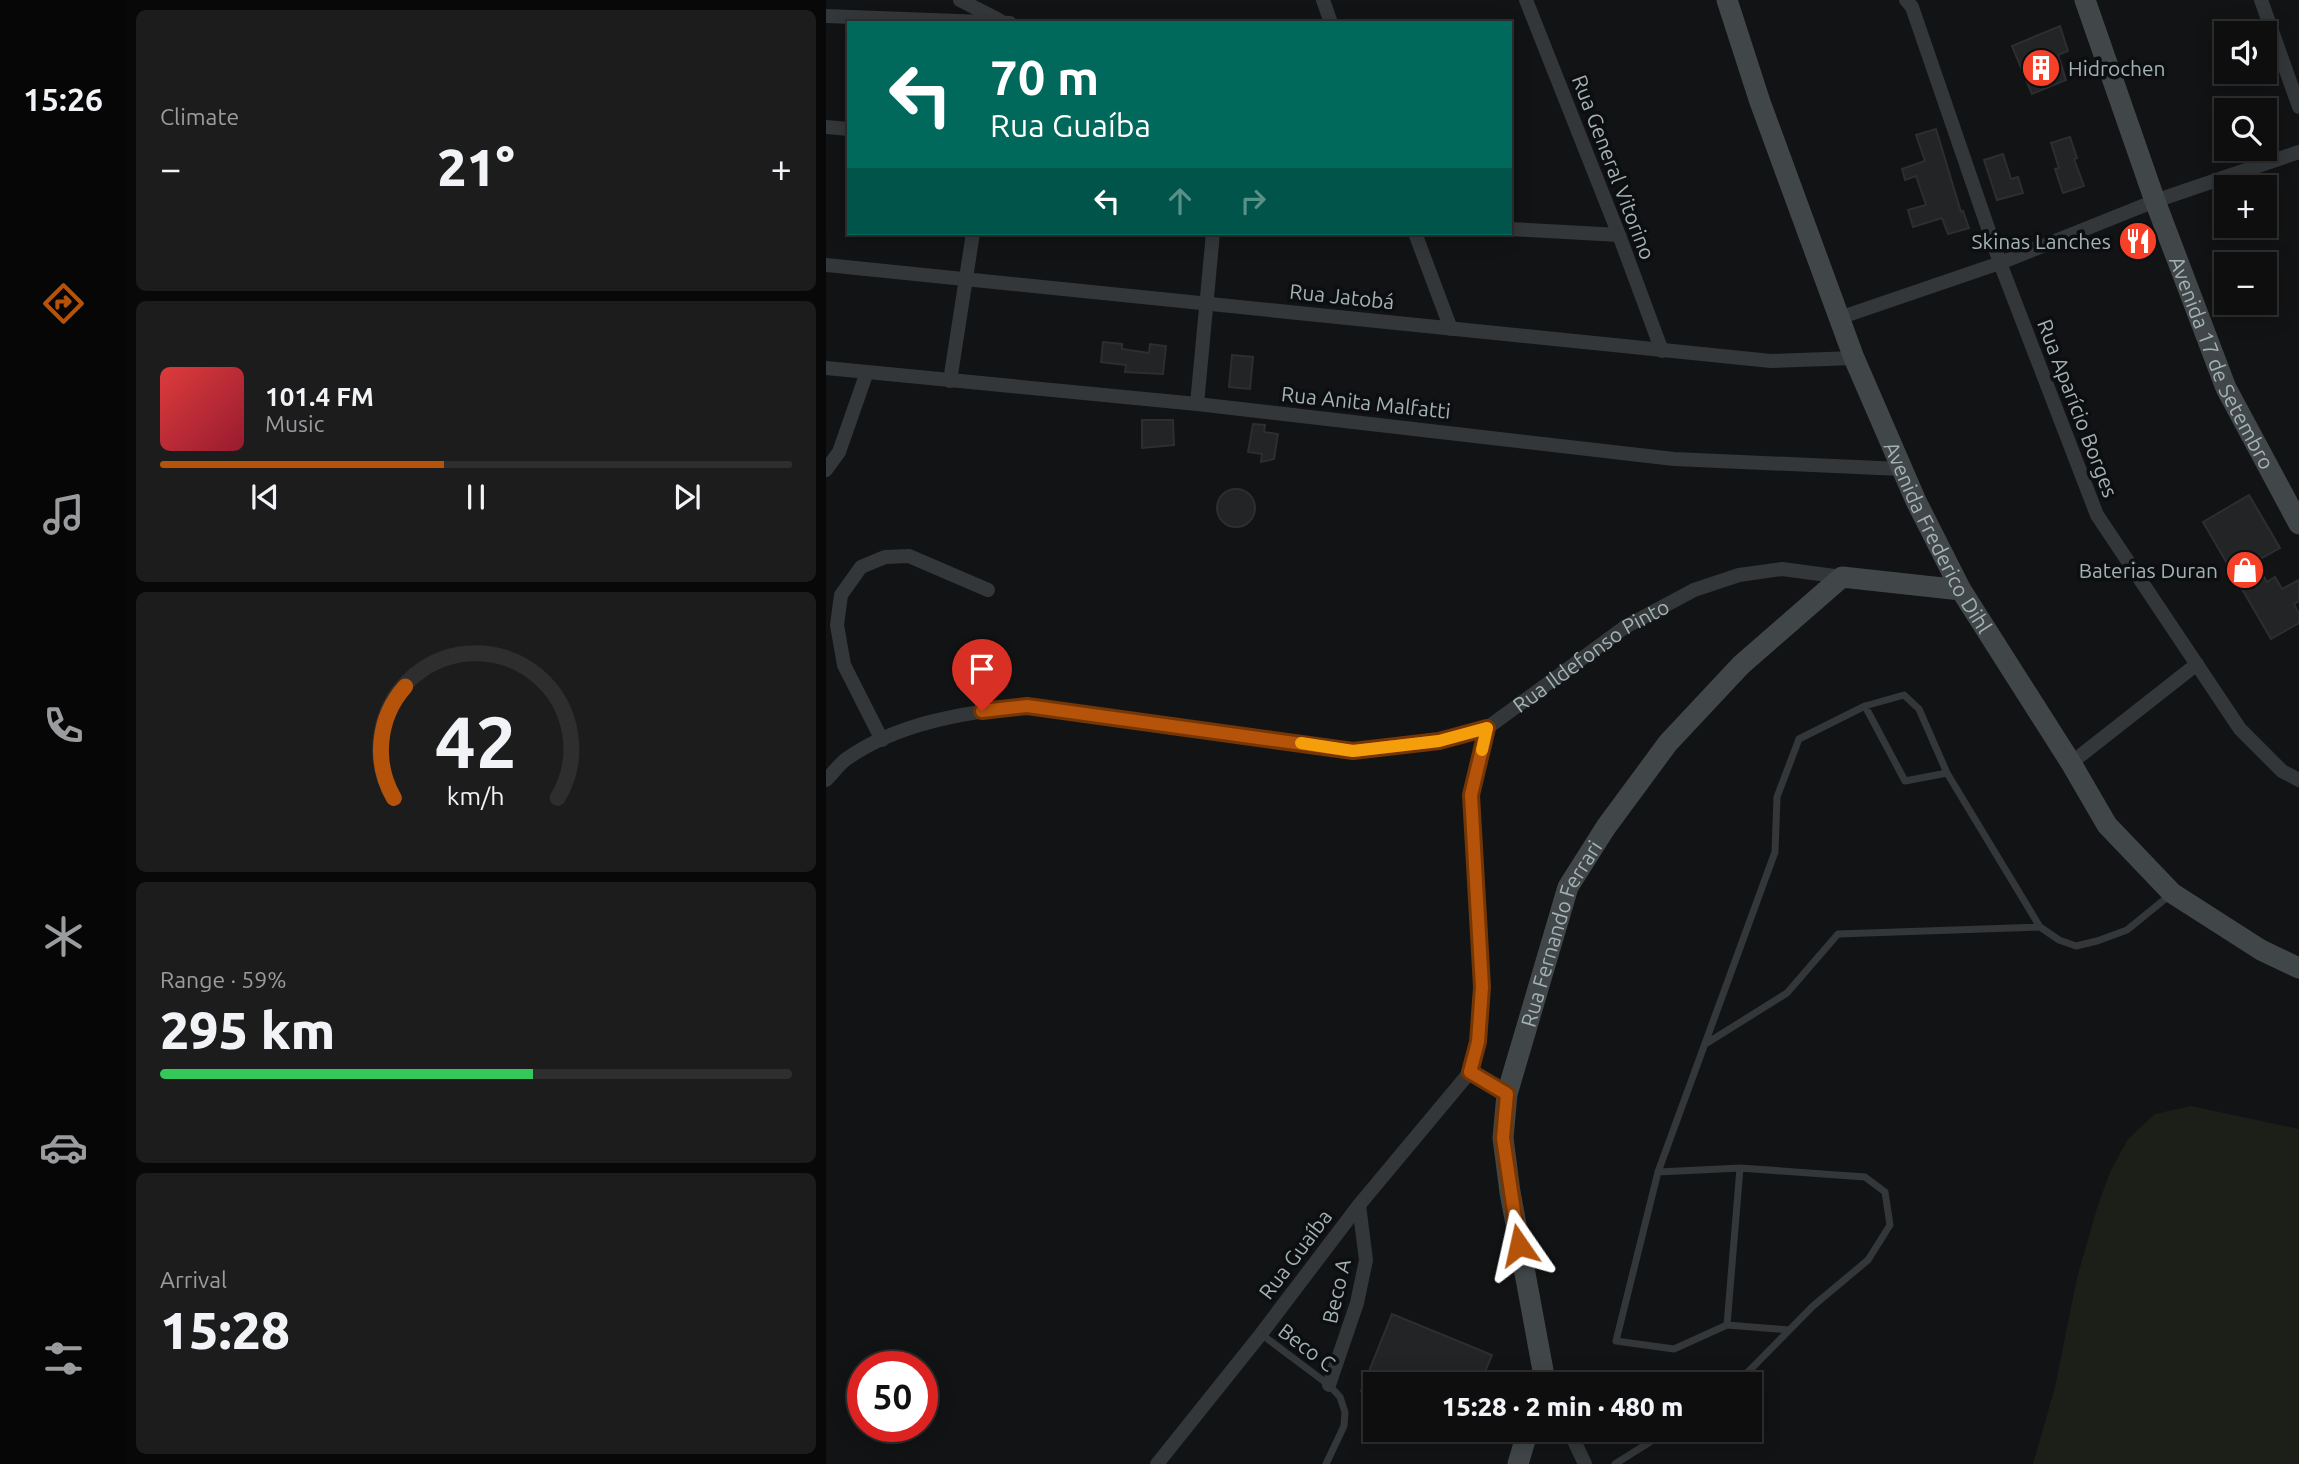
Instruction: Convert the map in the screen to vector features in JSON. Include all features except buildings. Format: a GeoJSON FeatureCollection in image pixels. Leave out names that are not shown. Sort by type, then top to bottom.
{"type":"FeatureCollection","features":[{"type":"Feature","properties":{"kind":"main road","name":"Avenida Frederico Dihl"},"geometry":{"type":"LineString","coordinates":[[1727,0],[1760,102],[1854,358],[1902,469],[1961,590],[2071,763],[2107,825],[2172,893],[2261,950],[2299,968]]}},
{"type":"Feature","properties":{"kind":"main road","name":"Avenida 17 de Setembro"},"geometry":{"type":"LineString","coordinates":[[2085,0],[2155,201],[2226,388],[2299,524]]}},
{"type":"Feature","properties":{"kind":"main road","name":"Rua Ildefonso Pinto"},"geometry":{"type":"LineString","coordinates":[[1842,577],[1961,590]]}},
{"type":"Feature","properties":{"kind":"main road","name":"Rua Fernando Ferrari"},"geometry":{"type":"LineString","coordinates":[[1542,1372],[1503,1138],[1507,1094],[1568,887],[1606,827],[1668,743],[1741,666],[1842,577]]}},
{"type":"Feature","properties":{"kind":"main road"},"geometry":{"type":"LineString","coordinates":[[1518,1464],[1524,1442]]}},
{"type":"Feature","properties":{"kind":"street"},"geometry":{"type":"LineString","coordinates":[[960,0],[1005,21]]}},
{"type":"Feature","properties":{"kind":"street"},"geometry":{"type":"LineString","coordinates":[[1323,0],[1330,21]]}},
{"type":"Feature","properties":{"kind":"street","name":"Rua General Vitorino"},"geometry":{"type":"LineString","coordinates":[[1526,0],[1662,351]]}},
{"type":"Feature","properties":{"kind":"street","name":"Rua Aparício Borges"},"geometry":{"type":"LineString","coordinates":[[1906,0],[1912,7],[2000,263],[2097,515],[2240,729],[2282,771],[2299,780]]}},
{"type":"Feature","properties":{"kind":"street"},"geometry":{"type":"LineString","coordinates":[[2261,0],[2299,107]]}},
{"type":"Feature","properties":{"kind":"street"},"geometry":{"type":"LineString","coordinates":[[826,16],[977,21]]}},
{"type":"Feature","properties":{"kind":"street"},"geometry":{"type":"LineString","coordinates":[[826,127],[847,129]]}},
{"type":"Feature","properties":{"kind":"street"},"geometry":{"type":"LineString","coordinates":[[1839,318],[2000,263],[2155,201],[2299,152]]}},
{"type":"Feature","properties":{"kind":"street"},"geometry":{"type":"LineString","coordinates":[[1512,229],[1619,235]]}},
{"type":"Feature","properties":{"kind":"street"},"geometry":{"type":"LineString","coordinates":[[950,381],[973,235]]}},
{"type":"Feature","properties":{"kind":"street"},"geometry":{"type":"LineString","coordinates":[[1197,404],[1213,235]]}},
{"type":"Feature","properties":{"kind":"street"},"geometry":{"type":"LineString","coordinates":[[1416,235],[1451,329]]}},
{"type":"Feature","properties":{"kind":"street","name":"Rua Jatobá"},"geometry":{"type":"LineString","coordinates":[[826,265],[1772,361],[1854,358]]}},
{"type":"Feature","properties":{"kind":"street","name":"Rua Anita Malfatti"},"geometry":{"type":"LineString","coordinates":[[826,368],[1197,404],[1674,458],[1902,469]]}},
{"type":"Feature","properties":{"kind":"street"},"geometry":{"type":"LineString","coordinates":[[826,470],[839,452],[867,372]]}},
{"type":"Feature","properties":{"kind":"street"},"geometry":{"type":"LineString","coordinates":[[882,740],[844,665],[837,625],[841,595],[860,567],[885,557],[909,556],[988,590]]}},
{"type":"Feature","properties":{"kind":"street","name":"Rua Ildefonso Pinto"},"geometry":{"type":"LineString","coordinates":[[826,780],[844,761],[898,732],[982,711],[1027,706],[1353,751],[1439,741],[1487,728],[1625,627],[1694,590],[1739,575],[1782,569],[1842,577]]}},
{"type":"Feature","properties":{"kind":"street"},"geometry":{"type":"LineString","coordinates":[[2071,763],[2197,664]]}},
{"type":"Feature","properties":{"kind":"street","name":"Rua Guaíba"},"geometry":{"type":"LineString","coordinates":[[1157,1464],[1359,1205],[1470,1072],[1478,1042],[1482,980],[1471,795],[1487,728]]}},
{"type":"Feature","properties":{"kind":"street"},"geometry":{"type":"LineString","coordinates":[[1470,1072],[1507,1094]]}},
{"type":"Feature","properties":{"kind":"street","name":"Beco A"},"geometry":{"type":"LineString","coordinates":[[1329,1385],[1357,1303],[1366,1260],[1359,1205]]}},
{"type":"Feature","properties":{"kind":"street"},"geometry":{"type":"LineString","coordinates":[[1575,1442],[1585,1464]]}},
{"type":"Feature","properties":{"kind":"lane"},"geometry":{"type":"LineString","coordinates":[[1789,1330],[1727,1325],[1674,1349],[1616,1341],[1658,1172],[1775,852],[1777,797],[1799,739],[1864,706],[1903,695],[1919,709],[1947,773],[2040,928],[2059,940],[2076,946],[2127,930],[2172,893]]}},
{"type":"Feature","properties":{"kind":"lane"},"geometry":{"type":"LineString","coordinates":[[1864,706],[1905,781],[1947,773]]}},
{"type":"Feature","properties":{"kind":"lane"},"geometry":{"type":"LineString","coordinates":[[1705,1043],[1787,993],[1838,934],[2040,928]]}},
{"type":"Feature","properties":{"kind":"lane"},"geometry":{"type":"LineString","coordinates":[[1658,1172],[1740,1168],[1865,1177],[1885,1192],[1890,1225],[1868,1260],[1813,1306],[1748,1372]]}},
{"type":"Feature","properties":{"kind":"lane"},"geometry":{"type":"LineString","coordinates":[[1727,1325],[1740,1168]]}},
{"type":"Feature","properties":{"kind":"lane","name":"Beco C"},"geometry":{"type":"LineString","coordinates":[[1261,1334],[1329,1385],[1340,1397],[1345,1412],[1344,1426],[1326,1464]]}},
{"type":"Feature","properties":{"kind":"lane"},"geometry":{"type":"LineString","coordinates":[[1615,1464],[1650,1442]]}},
{"type":"Feature","properties":{"kind":"shaded area"},"geometry":{"type":"Polygon","coordinates":[[[2191,1106],[2299,1129],[2299,1464],[2033,1464],[2055,1387],[2077,1278],[2110,1172],[2128,1139],[2155,1114],[2191,1106]]]}},
{"type":"Feature","properties":{"kind":"slow traffic"},"geometry":{"type":"LineString","coordinates":[[1301,743],[1353,751],[1439,741],[1487,728],[1482,750]]}},
{"type":"Feature","properties":{"kind":"place","name":"Hidrochen"},"geometry":{"type":"Point","coordinates":[2041,68]}},
{"type":"Feature","properties":{"kind":"place","name":"Skinas Lanches"},"geometry":{"type":"Point","coordinates":[2138,241]}},
{"type":"Feature","properties":{"kind":"place","name":"Baterias Duran"},"geometry":{"type":"Point","coordinates":[2245,570]}},
{"type":"Feature","properties":{"kind":"route"},"geometry":{"type":"LineString","coordinates":[[982,711],[1027,706],[1353,751],[1439,741],[1487,728],[1471,795],[1482,966],[1482,1007],[1478,1042],[1470,1072],[1507,1094],[1503,1138],[1519,1245]]}}]}
